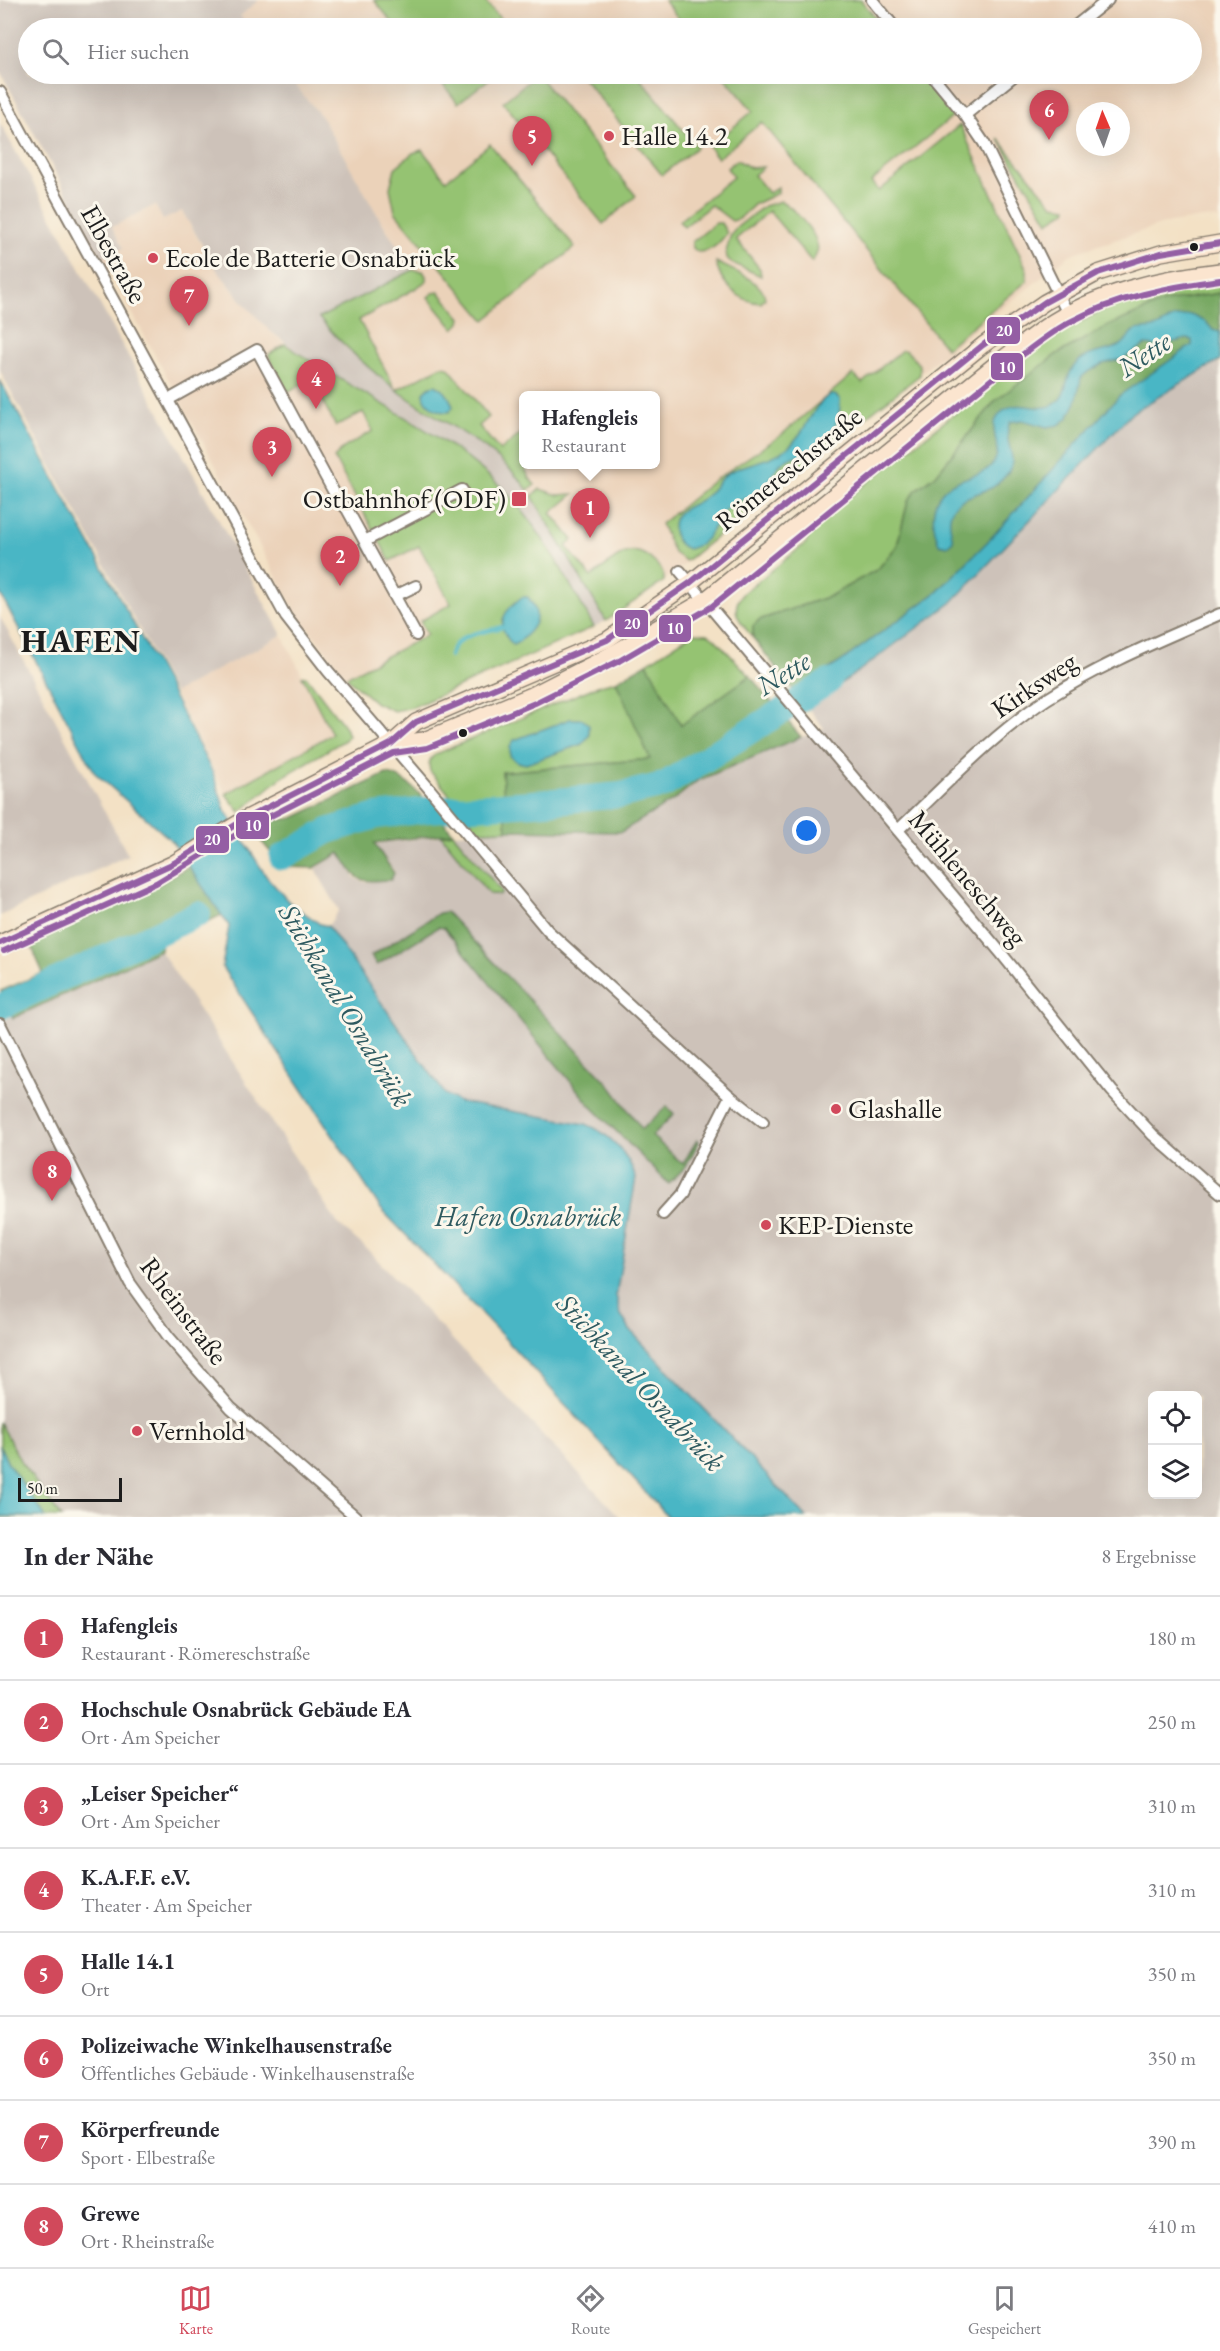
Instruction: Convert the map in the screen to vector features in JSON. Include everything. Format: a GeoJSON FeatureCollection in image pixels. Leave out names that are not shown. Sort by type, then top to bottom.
{"type":"FeatureCollection","features":[{"type":"Feature","properties":{"kind":"main road","name":"Römereschstraße"},"geometry":{"type":"LineString","coordinates":[[0,943],[174,863],[245,819],[391,744],[416,722],[608,640],[685,577],[983,345],[1036,308],[1098,273],[1161,253],[1220,243]]}},
{"type":"Feature","properties":{"kind":"main road","name":"Römereschstraße"},"geometry":{"type":"LineString","coordinates":[[391,744],[424,740],[532,695],[614,653],[705,600],[997,363],[1047,326],[1068,314],[1108,294],[1176,276],[1220,271]]}},
{"type":"Feature","properties":{"kind":"street"},"geometry":{"type":"LineString","coordinates":[[872,0],[887,18]]}},
{"type":"Feature","properties":{"kind":"street"},"geometry":{"type":"LineString","coordinates":[[1086,18],[1108,0]]}},
{"type":"Feature","properties":{"kind":"street"},"geometry":{"type":"LineString","coordinates":[[939,84],[984,143],[1068,314]]}},
{"type":"Feature","properties":{"kind":"street"},"geometry":{"type":"LineString","coordinates":[[965,115],[1004,84]]}},
{"type":"Feature","properties":{"kind":"street","name":"Elbestraße"},"geometry":{"type":"LineString","coordinates":[[0,92],[286,617],[328,671],[428,786],[548,931],[730,1096],[763,1122]]}},
{"type":"Feature","properties":{"kind":"street"},"geometry":{"type":"LineString","coordinates":[[168,400],[257,350],[337,498],[347,508],[416,635]]}},
{"type":"Feature","properties":{"kind":"street"},"geometry":{"type":"LineString","coordinates":[[365,541],[462,490]]}},
{"type":"Feature","properties":{"kind":"street","name":"Mühleneschweg"},"geometry":{"type":"LineString","coordinates":[[685,577],[1002,953],[1112,1091],[1154,1136],[1220,1194]]}},
{"type":"Feature","properties":{"kind":"street"},"geometry":{"type":"LineString","coordinates":[[395,596],[416,586]]}},
{"type":"Feature","properties":{"kind":"street","name":"Kirksweg"},"geometry":{"type":"LineString","coordinates":[[898,830],[994,740],[1046,700],[1095,671],[1220,614]]}},
{"type":"Feature","properties":{"kind":"street","name":"Rheinstraße"},"geometry":{"type":"LineString","coordinates":[[1,1025],[130,1283],[168,1336],[231,1408],[356,1517]]}},
{"type":"Feature","properties":{"kind":"street"},"geometry":{"type":"LineString","coordinates":[[663,1214],[680,1195],[730,1096]]}},
{"type":"Feature","properties":{"kind":"shaded area"},"geometry":{"type":"Polygon","coordinates":[[[0,0],[259,0],[240,16],[242,18],[18,18],[18,84],[294,84],[321,116],[381,221],[413,270],[320,318],[346,348],[396,390],[490,450],[517,475],[564,547],[606,621],[594,627],[554,554],[536,529],[516,503],[464,456],[310,362],[269,330],[217,270],[182,211],[163,220],[155,205],[112,227],[123,248],[102,258],[0,71],[0,0]]]}},
{"type":"Feature","properties":{"kind":"shaded area"},"geometry":{"type":"Polygon","coordinates":[[[259,0],[1215,0],[1220,6],[1220,219],[1202,218],[1164,224],[1071,254],[827,447],[822,447],[806,459],[805,466],[664,581],[606,621],[532,496],[396,390],[319,318],[413,270],[381,221],[321,116],[294,84],[1202,84],[1202,18],[241,18],[239,16],[259,0]]]}},
{"type":"Feature","properties":{"kind":"shaded area"},"geometry":{"type":"Polygon","coordinates":[[[0,123],[282,635],[174,693],[0,371],[0,123]]]}},
{"type":"Feature","properties":{"kind":"shaded area"},"geometry":{"type":"Polygon","coordinates":[[[155,205],[163,220],[182,211],[205,252],[231,288],[285,344],[268,355],[287,392],[311,380],[363,411],[374,431],[345,447],[335,458],[389,561],[419,546],[451,604],[420,621],[427,635],[346,677],[297,614],[102,258],[123,247],[112,227],[155,205]]]}},
{"type":"Feature","properties":{"kind":"shaded area"},"geometry":{"type":"Polygon","coordinates":[[[1218,361],[1220,366],[1220,1517],[806,1517],[630,1330],[620,1313],[616,1295],[636,1178],[624,1153],[600,1130],[458,1102],[445,1094],[328,926],[339,910],[315,869],[340,854],[355,878],[363,882],[391,881],[395,872],[375,844],[479,831],[621,832],[674,800],[697,781],[824,728],[805,705],[848,679],[951,603],[1133,412],[1218,361]]]}},
{"type":"Feature","properties":{"kind":"shaded area"},"geometry":{"type":"Polygon","coordinates":[[[0,617],[128,855],[0,916],[0,617]]]}},
{"type":"Feature","properties":{"kind":"shaded area"},"geometry":{"type":"Polygon","coordinates":[[[282,635],[332,734],[226,794],[174,693],[282,635]]]}},
{"type":"Feature","properties":{"kind":"shaded area"},"geometry":{"type":"Polygon","coordinates":[[[160,950],[338,1224],[367,1249],[620,1517],[61,1517],[21,1462],[0,1422],[0,1022],[160,950]]]}},
{"type":"Feature","properties":{"kind":"green space"},"geometry":{"type":"Polygon","coordinates":[[[374,0],[484,0],[500,18],[389,18],[374,0]]]}},
{"type":"Feature","properties":{"kind":"green space"},"geometry":{"type":"Polygon","coordinates":[[[664,0],[861,0],[876,18],[678,18],[664,0]]]}},
{"type":"Feature","properties":{"kind":"green space"},"geometry":{"type":"Polygon","coordinates":[[[442,84],[483,84],[458,103],[442,84]]]}},
{"type":"Feature","properties":{"kind":"green space"},"geometry":{"type":"Polygon","coordinates":[[[525,84],[545,84],[636,196],[603,224],[503,102],[525,84]]]}},
{"type":"Feature","properties":{"kind":"green space"},"geometry":{"type":"Polygon","coordinates":[[[588,84],[645,84],[697,147],[662,175],[588,84]]]}},
{"type":"Feature","properties":{"kind":"green space"},"geometry":{"type":"Polygon","coordinates":[[[730,84],[928,84],[954,116],[871,182],[879,191],[960,125],[1027,270],[1027,281],[946,348],[762,122],[718,158],[709,147],[753,111],[730,84]]]}},
{"type":"Feature","properties":{"kind":"green space"},"geometry":{"type":"Polygon","coordinates":[[[998,138],[1053,205],[1067,207],[1067,210],[1048,222],[998,138]]]}},
{"type":"Feature","properties":{"kind":"green space"},"geometry":{"type":"Polygon","coordinates":[[[490,144],[575,247],[485,320],[395,212],[390,188],[395,168],[413,153],[422,150],[446,180],[490,144]]]}},
{"type":"Feature","properties":{"kind":"green space"},"geometry":{"type":"Polygon","coordinates":[[[737,160],[751,168],[763,167],[754,175],[769,193],[778,187],[778,193],[755,204],[739,219],[732,221],[711,205],[684,227],[679,221],[733,177],[727,168],[737,160]]]}},
{"type":"Feature","properties":{"kind":"green space"},"geometry":{"type":"Polygon","coordinates":[[[781,201],[791,208],[812,233],[818,247],[812,262],[769,211],[736,239],[760,269],[761,276],[732,263],[727,258],[726,252],[730,237],[736,228],[764,206],[781,201]]]}},
{"type":"Feature","properties":{"kind":"green space"},"geometry":{"type":"Polygon","coordinates":[[[716,223],[721,223],[727,233],[714,247],[698,252],[693,248],[692,242],[716,223]]]}},
{"type":"Feature","properties":{"kind":"green space"},"geometry":{"type":"Polygon","coordinates":[[[716,262],[753,281],[763,292],[765,298],[761,303],[745,299],[732,290],[718,270],[716,262]]]}},
{"type":"Feature","properties":{"kind":"green space"},"geometry":{"type":"Polygon","coordinates":[[[413,270],[423,271],[426,281],[359,320],[395,389],[356,356],[319,318],[413,270]]]}},
{"type":"Feature","properties":{"kind":"green space"},"geometry":{"type":"Polygon","coordinates":[[[1220,279],[1220,293],[1164,302],[995,401],[936,475],[916,490],[908,501],[897,546],[878,569],[830,596],[759,620],[753,626],[753,638],[744,627],[736,611],[743,593],[806,543],[813,525],[1053,336],[1114,304],[1180,285],[1220,279]]]}},
{"type":"Feature","properties":{"kind":"green space"},"geometry":{"type":"Polygon","coordinates":[[[439,292],[461,318],[460,323],[454,329],[428,297],[439,292]]]}},
{"type":"Feature","properties":{"kind":"green space"},"geometry":{"type":"Polygon","coordinates":[[[1220,293],[1220,336],[1193,344],[937,592],[839,663],[794,691],[753,638],[753,626],[759,620],[830,596],[878,569],[897,546],[908,501],[916,490],[936,475],[995,401],[1057,354],[1110,325],[1164,302],[1220,293]]]}},
{"type":"Feature","properties":{"kind":"green space"},"geometry":{"type":"Polygon","coordinates":[[[285,344],[437,437],[493,480],[517,504],[539,533],[594,627],[413,707],[394,711],[376,703],[346,677],[427,635],[420,621],[451,604],[419,546],[390,561],[334,458],[345,447],[373,431],[363,412],[336,426],[311,380],[287,392],[268,355],[285,344]]]}},
{"type":"Feature","properties":{"kind":"green space"},"geometry":{"type":"Polygon","coordinates":[[[902,350],[907,351],[920,366],[920,375],[827,447],[822,447],[806,459],[805,466],[686,561],[674,553],[661,524],[713,481],[780,436],[853,374],[862,383],[902,350]]]}},
{"type":"Feature","properties":{"kind":"green space"},"geometry":{"type":"Polygon","coordinates":[[[442,366],[448,367],[489,417],[479,426],[500,451],[519,435],[519,469],[526,469],[535,485],[528,490],[514,473],[482,446],[397,390],[442,366]]]}},
{"type":"Feature","properties":{"kind":"green space"},"geometry":{"type":"Polygon","coordinates":[[[540,489],[558,495],[574,494],[551,513],[573,540],[566,546],[591,577],[620,555],[636,552],[645,554],[657,565],[663,572],[664,581],[606,621],[532,496],[540,489]]]}},
{"type":"Feature","properties":{"kind":"green space"},"geometry":{"type":"Polygon","coordinates":[[[693,633],[708,634],[715,639],[750,676],[681,725],[647,663],[693,633]]]}},
{"type":"Feature","properties":{"kind":"green space"},"geometry":{"type":"Polygon","coordinates":[[[647,663],[681,725],[750,676],[801,737],[697,781],[674,800],[621,832],[507,830],[502,772],[650,759],[616,681],[647,663]]]}},
{"type":"Feature","properties":{"kind":"green space"},"geometry":{"type":"Polygon","coordinates":[[[302,676],[306,676],[345,727],[348,736],[281,778],[240,812],[226,794],[332,734],[302,676]]]}},
{"type":"Feature","properties":{"kind":"green space"},"geometry":{"type":"Polygon","coordinates":[[[616,681],[651,759],[502,772],[507,830],[479,831],[430,771],[430,761],[436,754],[600,685],[616,681]]]}},
{"type":"Feature","properties":{"kind":"green space"},"geometry":{"type":"Polygon","coordinates":[[[386,774],[395,776],[414,789],[453,833],[374,843],[394,873],[391,880],[370,881],[359,878],[340,853],[314,868],[283,867],[251,829],[271,821],[293,818],[386,774]]]}},
{"type":"Feature","properties":{"kind":"green space"},"geometry":{"type":"Polygon","coordinates":[[[453,833],[502,892],[500,895],[489,894],[441,835],[453,833]]]}},
{"type":"Feature","properties":{"kind":"green space"},"geometry":{"type":"Polygon","coordinates":[[[189,866],[222,915],[161,943],[160,950],[13,1018],[1,991],[43,973],[30,943],[158,884],[189,866]]]}},
{"type":"Feature","properties":{"kind":"green space"},"geometry":{"type":"Polygon","coordinates":[[[446,912],[608,1083],[642,1129],[667,1106],[674,1114],[652,1136],[683,1164],[697,1140],[699,1142],[686,1166],[669,1184],[589,1104],[444,928],[438,927],[377,965],[371,956],[439,913],[446,912]]]}},
{"type":"Feature","properties":{"kind":"green space"},"geometry":{"type":"Polygon","coordinates":[[[0,1422],[21,1462],[61,1517],[0,1517],[0,1422]]]}},
{"type":"Feature","properties":{"kind":"water"},"geometry":{"type":"Polygon","coordinates":[[[1191,315],[1206,322],[1213,330],[1220,332],[1220,360],[1133,412],[951,603],[848,679],[805,705],[794,691],[839,663],[937,592],[990,539],[1120,395],[1192,345],[1192,340],[1187,339],[1156,346],[1145,345],[1123,359],[1102,364],[1085,374],[1081,378],[1076,402],[1068,418],[1059,425],[1047,427],[1022,420],[1010,422],[1007,436],[1012,465],[1009,471],[993,487],[955,505],[950,521],[953,541],[947,546],[939,544],[933,515],[938,498],[951,485],[989,468],[995,460],[997,448],[994,425],[1001,413],[1013,406],[1046,407],[1053,405],[1062,397],[1071,371],[1078,361],[1121,345],[1136,330],[1156,327],[1173,318],[1191,315]]]}},
{"type":"Feature","properties":{"kind":"water","name":"Hafen Osnabrück"},"geometry":{"type":"Polygon","coordinates":[[[0,380],[167,684],[213,773],[225,810],[266,876],[289,902],[320,924],[328,926],[445,1094],[459,1102],[586,1124],[603,1133],[617,1145],[633,1169],[636,1178],[616,1295],[620,1313],[630,1330],[806,1517],[668,1517],[498,1331],[381,1209],[222,967],[229,926],[172,841],[95,773],[0,593],[0,380]]]}},
{"type":"Feature","properties":{"kind":"water"},"geometry":{"type":"Polygon","coordinates":[[[435,385],[444,391],[450,400],[453,407],[449,412],[436,409],[428,404],[424,392],[435,385]]]}},
{"type":"Feature","properties":{"kind":"water"},"geometry":{"type":"Polygon","coordinates":[[[829,395],[835,395],[840,399],[839,415],[831,434],[823,443],[783,462],[760,492],[728,507],[703,542],[688,549],[679,543],[673,525],[678,513],[706,496],[728,473],[773,456],[787,448],[799,435],[817,407],[829,395]]]}},
{"type":"Feature","properties":{"kind":"water"},"geometry":{"type":"Polygon","coordinates":[[[522,597],[528,597],[532,602],[536,617],[530,631],[521,641],[513,645],[504,631],[503,619],[510,608],[522,597]]]}},
{"type":"Feature","properties":{"kind":"water"},"geometry":{"type":"Polygon","coordinates":[[[570,719],[582,719],[589,725],[589,736],[582,744],[526,764],[517,762],[510,756],[510,747],[514,740],[570,719]]]}},
{"type":"Feature","properties":{"kind":"water"},"geometry":{"type":"Polygon","coordinates":[[[0,1446],[8,1463],[46,1517],[0,1516],[0,1446]]]}},
{"type":"Feature","properties":{"kind":"waterway"},"geometry":{"type":"LineString","coordinates":[[450,656],[453,648],[463,638],[502,627]]}},
{"type":"Feature","properties":{"kind":"waterway","name":"Nette"},"geometry":{"type":"LineString","coordinates":[[282,857],[328,831],[376,816],[621,795],[664,785],[828,682]]}},
{"type":"Feature","properties":{"kind":"waterway","name":"Nette"},"geometry":{"type":"LineString","coordinates":[[0,1007],[198,914]]}},
{"type":"Feature","properties":{"kind":"transit line","name":"20"},"geometry":{"type":"LineString","coordinates":[[0,943],[174,863],[245,819],[391,744],[416,722],[607,640],[690,583],[983,345],[1045,302],[1098,273],[1161,253],[1220,243]]}},
{"type":"Feature","properties":{"kind":"transit line","name":"10"},"geometry":{"type":"LineString","coordinates":[[4,951],[156,883],[249,827],[394,753],[427,748],[535,703],[619,661],[711,607],[1003,370],[1061,327],[1088,313],[1124,300],[1181,286],[1220,280]]}},
{"type":"Feature","properties":{"kind":"place","name":"Halle 14.2"},"geometry":{"type":"Point","coordinates":[609,136]}},
{"type":"Feature","properties":{"kind":"place","name":"Polizeiwache Winkelhausenstraße"},"geometry":{"type":"Point","coordinates":[1049,140]}},
{"type":"Feature","properties":{"kind":"place","name":"Halle 14.1"},"geometry":{"type":"Point","coordinates":[532,166]}},
{"type":"Feature","properties":{"kind":"place","name":"Ecole de Batterie Osnabrück"},"geometry":{"type":"Point","coordinates":[153,258]}},
{"type":"Feature","properties":{"kind":"place","name":"Körperfreunde"},"geometry":{"type":"Point","coordinates":[189,326]}},
{"type":"Feature","properties":{"kind":"place","name":"K.A.F.F. e.V."},"geometry":{"type":"Point","coordinates":[316,409]}},
{"type":"Feature","properties":{"kind":"place","name":"„Leiser Speicher“"},"geometry":{"type":"Point","coordinates":[272,477]}},
{"type":"Feature","properties":{"kind":"place","name":"Ostbahnhof (ODF)"},"geometry":{"type":"Point","coordinates":[519,499]}},
{"type":"Feature","properties":{"kind":"place","name":"Hafengleis"},"geometry":{"type":"Point","coordinates":[590,538]}},
{"type":"Feature","properties":{"kind":"place","name":"Hochschule Osnabrück Gebäude EA"},"geometry":{"type":"Point","coordinates":[340,586]}},
{"type":"Feature","properties":{"kind":"place","name":"Glashalle"},"geometry":{"type":"Point","coordinates":[836,1109]}},
{"type":"Feature","properties":{"kind":"place","name":"Grewe"},"geometry":{"type":"Point","coordinates":[52,1201]}},
{"type":"Feature","properties":{"kind":"place","name":"KEP-Dienste"},"geometry":{"type":"Point","coordinates":[766,1225]}},
{"type":"Feature","properties":{"kind":"place","name":"Vernhold"},"geometry":{"type":"Point","coordinates":[137,1431]}},
{"type":"Feature","properties":{"kind":"district","name":"HAFEN"},"geometry":{"type":"Point","coordinates":[81,640]}},
{"type":"Feature","properties":{"kind":"water label","name":"Stichkanal Osnabrück"},"geometry":{"type":"Point","coordinates":[346,1005]}},
{"type":"Feature","properties":{"kind":"water label","name":"Stichkanal Osnabrück"},"geometry":{"type":"Point","coordinates":[641,1382]}}]}
